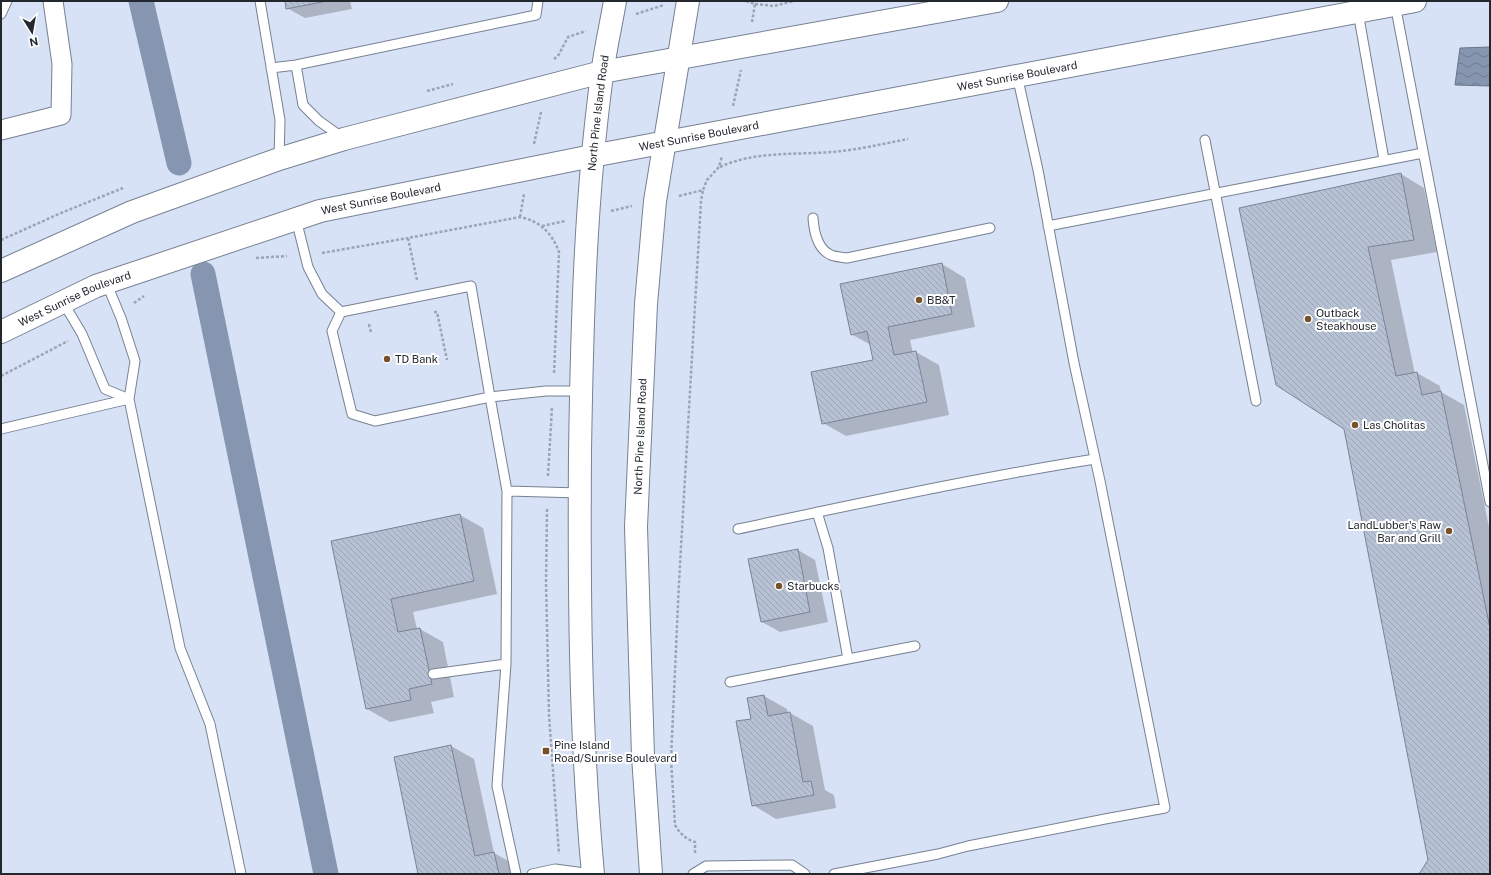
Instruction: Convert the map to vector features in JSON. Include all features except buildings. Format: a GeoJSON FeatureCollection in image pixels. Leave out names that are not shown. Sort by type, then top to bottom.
{"type":"FeatureCollection","features":[{"type":"Feature","properties":{"kind":"main road","name":"North Pine Island Road"},"geometry":{"type":"LineString","coordinates":[[592,874],[586,801],[579,577],[581,391],[585,261],[592,156],[602,72],[615,1]]}},
{"type":"Feature","properties":{"kind":"main road","name":"North Pine Island Road"},"geometry":{"type":"LineString","coordinates":[[651,874],[643,756],[636,527],[646,304],[656,201],[688,1]]}},
{"type":"Feature","properties":{"kind":"main road"},"geometry":{"type":"LineString","coordinates":[[1,271],[132,212],[279,159],[344,139],[602,72],[997,1]]}},
{"type":"Feature","properties":{"kind":"main road","name":"West Sunrise Boulevard"},"geometry":{"type":"LineString","coordinates":[[1,332],[96,286],[320,211],[592,156],[1017,75],[1360,7],[1402,2]]}},
{"type":"Feature","properties":{"kind":"street"},"geometry":{"type":"LineString","coordinates":[[1,130],[61,115],[62,64],[53,1]]}},
{"type":"Feature","properties":{"kind":"lane"},"geometry":{"type":"LineString","coordinates":[[1,14],[7,1]]}},
{"type":"Feature","properties":{"kind":"lane"},"geometry":{"type":"LineString","coordinates":[[260,1],[280,120],[279,159]]}},
{"type":"Feature","properties":{"kind":"lane"},"geometry":{"type":"LineString","coordinates":[[271,68],[296,65],[536,15],[538,1]]}},
{"type":"Feature","properties":{"kind":"lane"},"geometry":{"type":"LineString","coordinates":[[1402,2],[1423,153],[1490,502]]}},
{"type":"Feature","properties":{"kind":"lane"},"geometry":{"type":"LineString","coordinates":[[1360,7],[1384,160]]}},
{"type":"Feature","properties":{"kind":"lane"},"geometry":{"type":"LineString","coordinates":[[296,65],[303,105],[319,121],[344,139]]}},
{"type":"Feature","properties":{"kind":"lane"},"geometry":{"type":"LineString","coordinates":[[834,874],[938,854],[968,846],[1098,820],[1165,808],[1017,75]]}},
{"type":"Feature","properties":{"kind":"lane"},"geometry":{"type":"LineString","coordinates":[[1206,140],[1256,401]]}},
{"type":"Feature","properties":{"kind":"lane"},"geometry":{"type":"LineString","coordinates":[[1048,226],[1423,153]]}},
{"type":"Feature","properties":{"kind":"lane"},"geometry":{"type":"LineString","coordinates":[[813,218],[814,234],[824,251],[832,256],[847,258],[990,228]]}},
{"type":"Feature","properties":{"kind":"lane"},"geometry":{"type":"LineString","coordinates":[[296,219],[308,267],[322,294],[341,312]]}},
{"type":"Feature","properties":{"kind":"lane"},"geometry":{"type":"LineString","coordinates":[[116,279],[121,318],[135,361],[129,399],[180,648],[210,724],[241,874]]}},
{"type":"Feature","properties":{"kind":"lane"},"geometry":{"type":"LineString","coordinates":[[341,312],[471,286],[506,491],[506,664],[497,786],[516,874]]}},
{"type":"Feature","properties":{"kind":"lane"},"geometry":{"type":"LineString","coordinates":[[63,302],[82,334],[105,389],[129,399]]}},
{"type":"Feature","properties":{"kind":"lane"},"geometry":{"type":"LineString","coordinates":[[341,312],[332,332],[352,414],[375,421],[490,397],[553,391],[581,391]]}},
{"type":"Feature","properties":{"kind":"lane"},"geometry":{"type":"LineString","coordinates":[[1,429],[129,399]]}},
{"type":"Feature","properties":{"kind":"lane"},"geometry":{"type":"LineString","coordinates":[[738,529],[887,497],[1095,459]]}},
{"type":"Feature","properties":{"kind":"lane"},"geometry":{"type":"LineString","coordinates":[[506,491],[580,493]]}},
{"type":"Feature","properties":{"kind":"lane"},"geometry":{"type":"LineString","coordinates":[[817,512],[828,548],[848,660]]}},
{"type":"Feature","properties":{"kind":"lane"},"geometry":{"type":"LineString","coordinates":[[730,682],[916,646]]}},
{"type":"Feature","properties":{"kind":"lane"},"geometry":{"type":"LineString","coordinates":[[433,674],[506,664]]}},
{"type":"Feature","properties":{"kind":"lane"},"geometry":{"type":"LineString","coordinates":[[694,873],[706,866],[792,865],[805,874]]}},
{"type":"Feature","properties":{"kind":"lane"},"geometry":{"type":"LineString","coordinates":[[532,874],[555,869],[592,874]]}},
{"type":"Feature","properties":{"kind":"path"},"geometry":{"type":"LineString","coordinates":[[755,4],[774,6],[794,1]]}},
{"type":"Feature","properties":{"kind":"path"},"geometry":{"type":"LineString","coordinates":[[719,167],[747,158],[849,150],[908,139]]}},
{"type":"Feature","properties":{"kind":"path"},"geometry":{"type":"LineString","coordinates":[[1,240],[61,213],[122,189]]}},
{"type":"Feature","properties":{"kind":"path"},"geometry":{"type":"LineString","coordinates":[[694,873],[695,842],[687,839],[678,831],[675,825],[671,759],[679,582],[701,201],[703,190]]}},
{"type":"Feature","properties":{"kind":"path"},"geometry":{"type":"LineString","coordinates":[[266,257],[330,252],[520,217],[535,221],[546,229],[555,241],[559,252],[547,492],[546,583],[549,715],[560,870]]}},
{"type":"Feature","properties":{"kind":"path"},"geometry":{"type":"LineString","coordinates":[[408,238],[425,314],[437,312],[446,360]]}},
{"type":"Feature","properties":{"kind":"path"},"geometry":{"type":"LineString","coordinates":[[369,325],[371,332]]}},
{"type":"Feature","properties":{"kind":"water"},"geometry":{"type":"Polygon","coordinates":[[[1490,47],[1490,86],[1455,85],[1460,48],[1490,47]]]}},
{"type":"Feature","properties":{"kind":"waterway"},"geometry":{"type":"LineString","coordinates":[[141,1],[179,163]]}},
{"type":"Feature","properties":{"kind":"waterway"},"geometry":{"type":"LineString","coordinates":[[203,274],[326,874]]}},
{"type":"Feature","properties":{"kind":"place","name":"BB&T"},"geometry":{"type":"Point","coordinates":[919,300]}},
{"type":"Feature","properties":{"kind":"place","name":"Outback Steakhouse"},"geometry":{"type":"Point","coordinates":[1308,319]}},
{"type":"Feature","properties":{"kind":"place","name":"TD Bank"},"geometry":{"type":"Point","coordinates":[387,359]}},
{"type":"Feature","properties":{"kind":"place","name":"Las Cholitas"},"geometry":{"type":"Point","coordinates":[1355,425]}},
{"type":"Feature","properties":{"kind":"place","name":"LandLubber's Raw Bar and Grill"},"geometry":{"type":"Point","coordinates":[1449,531]}},
{"type":"Feature","properties":{"kind":"place","name":"Starbucks"},"geometry":{"type":"Point","coordinates":[779,586]}},
{"type":"Feature","properties":{"kind":"place","name":"Pine Island Road/Sunrise Boulevard"},"geometry":{"type":"Point","coordinates":[546,751]}}]}
